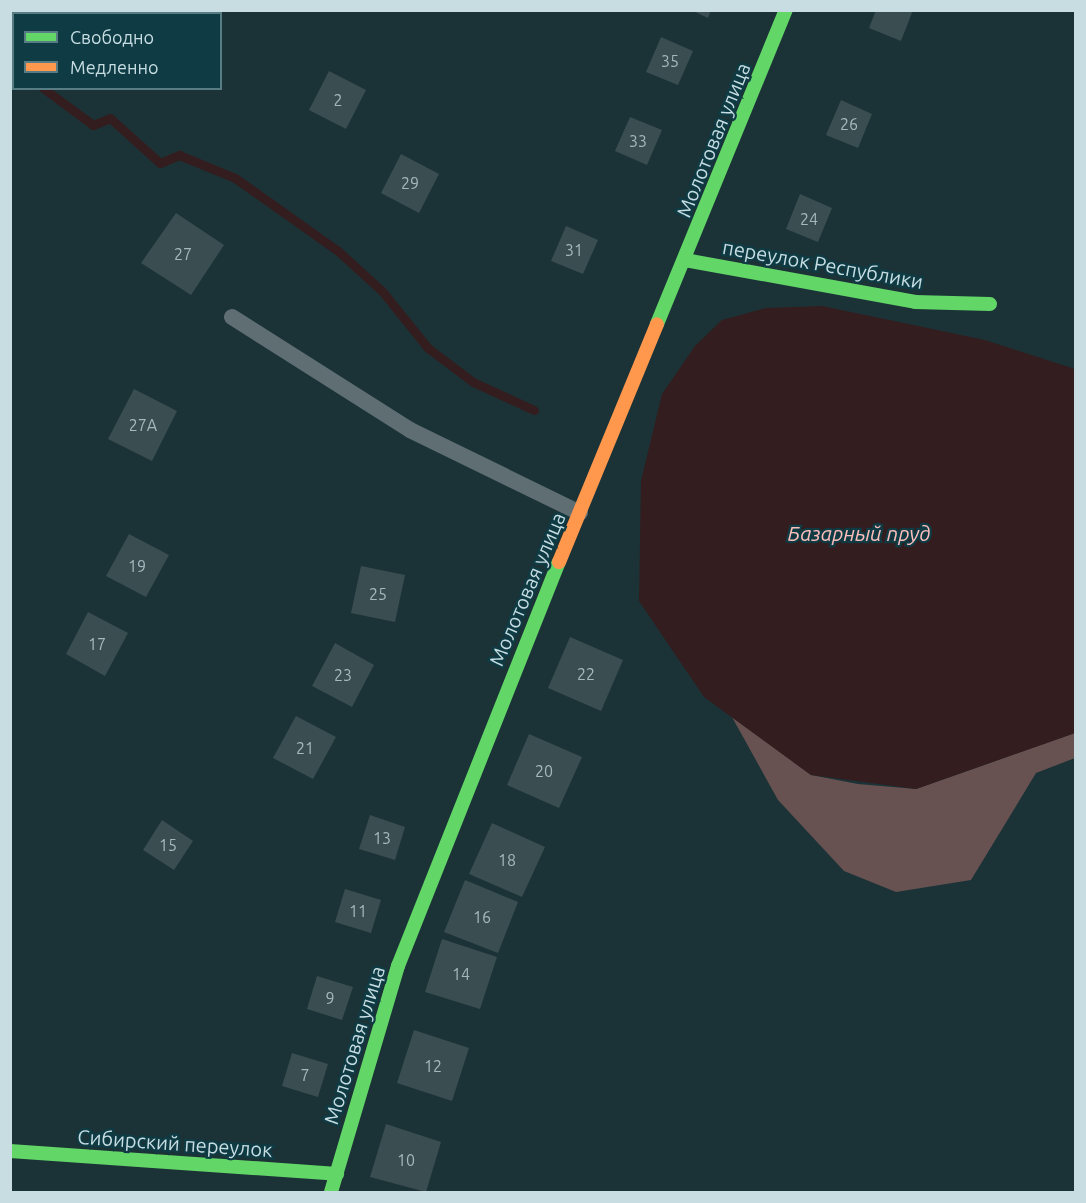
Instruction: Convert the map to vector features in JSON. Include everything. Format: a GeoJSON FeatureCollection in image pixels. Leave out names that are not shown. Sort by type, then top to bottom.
{"type":"FeatureCollection","features":[{"type":"Feature","properties":{"kind":"street","name":"Молотовая улица"},"geometry":{"type":"LineString","coordinates":[[331,1192],[398,966],[457,809],[786,10]]}},
{"type":"Feature","properties":{"kind":"street","name":"переулок Республики"},"geometry":{"type":"LineString","coordinates":[[685,260],[915,302],[990,304]]}},
{"type":"Feature","properties":{"kind":"street","name":"Сибирский переулок"},"geometry":{"type":"LineString","coordinates":[[10,1151],[337,1174]]}},
{"type":"Feature","properties":{"kind":"lane"},"geometry":{"type":"LineString","coordinates":[[232,317],[410,430],[580,513]]}},
{"type":"Feature","properties":{"kind":"shaded area"},"geometry":{"type":"Polygon","coordinates":[[[732,717],[811,775],[858,784],[916,789],[1075,733],[1075,758],[1036,773],[971,880],[896,892],[844,871],[778,800],[732,717]]]}},
{"type":"Feature","properties":{"kind":"water","name":"Базарный пруд"},"geometry":{"type":"Polygon","coordinates":[[[822,306],[985,340],[1075,369],[1075,733],[916,789],[811,775],[704,697],[639,601],[641,481],[662,394],[695,346],[722,320],[766,308],[822,306]]]}},
{"type":"Feature","properties":{"kind":"building"},"geometry":{"type":"Polygon","coordinates":[[[691,10],[711,10],[708,18],[691,10]]]}},
{"type":"Feature","properties":{"kind":"building"},"geometry":{"type":"Polygon","coordinates":[[[876,10],[913,10],[901,41],[869,28],[876,10]]]}},
{"type":"Feature","properties":{"kind":"building"},"geometry":{"type":"Polygon","coordinates":[[[661,37],[693,51],[678,85],[646,72],[661,37]]]}},
{"type":"Feature","properties":{"kind":"building"},"geometry":{"type":"Polygon","coordinates":[[[329,71],[366,90],[346,129],[309,110],[329,71]]]}},
{"type":"Feature","properties":{"kind":"building"},"geometry":{"type":"Polygon","coordinates":[[[841,100],[872,114],[858,148],[826,135],[841,100]]]}},
{"type":"Feature","properties":{"kind":"building"},"geometry":{"type":"Polygon","coordinates":[[[630,117],[662,130],[647,165],[615,151],[630,117]]]}},
{"type":"Feature","properties":{"kind":"building"},"geometry":{"type":"Polygon","coordinates":[[[401,154],[439,174],[419,213],[381,193],[401,154]]]}},
{"type":"Feature","properties":{"kind":"building"},"geometry":{"type":"Polygon","coordinates":[[[800,194],[832,208],[818,242],[786,229],[800,194]]]}},
{"type":"Feature","properties":{"kind":"building"},"geometry":{"type":"Polygon","coordinates":[[[176,213],[224,245],[191,295],[141,263],[176,213]]]}},
{"type":"Feature","properties":{"kind":"building"},"geometry":{"type":"Polygon","coordinates":[[[566,226],[598,240],[583,274],[551,261],[566,226]]]}},
{"type":"Feature","properties":{"kind":"building"},"geometry":{"type":"Polygon","coordinates":[[[134,389],[177,411],[152,461],[108,439],[134,389]]]}},
{"type":"Feature","properties":{"kind":"building"},"geometry":{"type":"Polygon","coordinates":[[[129,534],[169,555],[146,597],[106,576],[129,534]]]}},
{"type":"Feature","properties":{"kind":"building"},"geometry":{"type":"Polygon","coordinates":[[[361,566],[405,575],[395,622],[351,613],[361,566]]]}},
{"type":"Feature","properties":{"kind":"building"},"geometry":{"type":"Polygon","coordinates":[[[88,612],[128,633],[105,676],[66,654],[88,612]]]}},
{"type":"Feature","properties":{"kind":"building"},"geometry":{"type":"Polygon","coordinates":[[[570,637],[623,660],[601,711],[548,688],[570,637]]]}},
{"type":"Feature","properties":{"kind":"building"},"geometry":{"type":"Polygon","coordinates":[[[335,643],[374,665],[352,707],[312,686],[335,643]]]}},
{"type":"Feature","properties":{"kind":"building"},"geometry":{"type":"Polygon","coordinates":[[[296,716],[336,737],[313,779],[273,758],[296,716]]]}},
{"type":"Feature","properties":{"kind":"building"},"geometry":{"type":"Polygon","coordinates":[[[529,734],[582,757],[559,808],[507,785],[529,734]]]}},
{"type":"Feature","properties":{"kind":"building"},"geometry":{"type":"Polygon","coordinates":[[[370,815],[405,827],[395,860],[359,849],[370,815]]]}},
{"type":"Feature","properties":{"kind":"building"},"geometry":{"type":"Polygon","coordinates":[[[162,820],[193,841],[174,870],[143,850],[162,820]]]}},
{"type":"Feature","properties":{"kind":"building"},"geometry":{"type":"Polygon","coordinates":[[[492,823],[545,847],[522,897],[469,874],[492,823]]]}},
{"type":"Feature","properties":{"kind":"building"},"geometry":{"type":"Polygon","coordinates":[[[465,880],[518,902],[498,953],[444,932],[465,880]]]}},
{"type":"Feature","properties":{"kind":"building"},"geometry":{"type":"Polygon","coordinates":[[[345,889],[381,900],[371,933],[335,922],[345,889]]]}},
{"type":"Feature","properties":{"kind":"building"},"geometry":{"type":"Polygon","coordinates":[[[442,939],[497,957],[480,1009],[425,992],[442,939]]]}},
{"type":"Feature","properties":{"kind":"building"},"geometry":{"type":"Polygon","coordinates":[[[317,976],[353,987],[342,1020],[307,1009],[317,976]]]}},
{"type":"Feature","properties":{"kind":"building"},"geometry":{"type":"Polygon","coordinates":[[[414,1030],[469,1048],[452,1101],[397,1083],[414,1030]]]}},
{"type":"Feature","properties":{"kind":"building"},"geometry":{"type":"Polygon","coordinates":[[[292,1053],[328,1064],[318,1097],[282,1086],[292,1053]]]}},
{"type":"Feature","properties":{"kind":"building"},"geometry":{"type":"Polygon","coordinates":[[[386,1124],[441,1142],[426,1192],[370,1177],[386,1124]]]}},
{"type":"Feature","properties":{"kind":"waterway"},"geometry":{"type":"LineString","coordinates":[[46,90],[93,125],[110,118],[160,163],[179,155],[235,178],[338,251],[382,291],[428,348],[473,382],[534,410]]}},
{"type":"Feature","properties":{"kind":"traffic: fast"},"geometry":{"type":"LineString","coordinates":[[657,324],[786,10]]}},
{"type":"Feature","properties":{"kind":"traffic: fast"},"geometry":{"type":"LineString","coordinates":[[685,260],[915,302],[990,304]]}},
{"type":"Feature","properties":{"kind":"traffic: fast"},"geometry":{"type":"LineString","coordinates":[[331,1192],[398,966],[559,562]]}},
{"type":"Feature","properties":{"kind":"traffic: fast"},"geometry":{"type":"LineString","coordinates":[[10,1151],[337,1174]]}},
{"type":"Feature","properties":{"kind":"traffic: slow"},"geometry":{"type":"LineString","coordinates":[[559,562],[657,324]]}}]}
